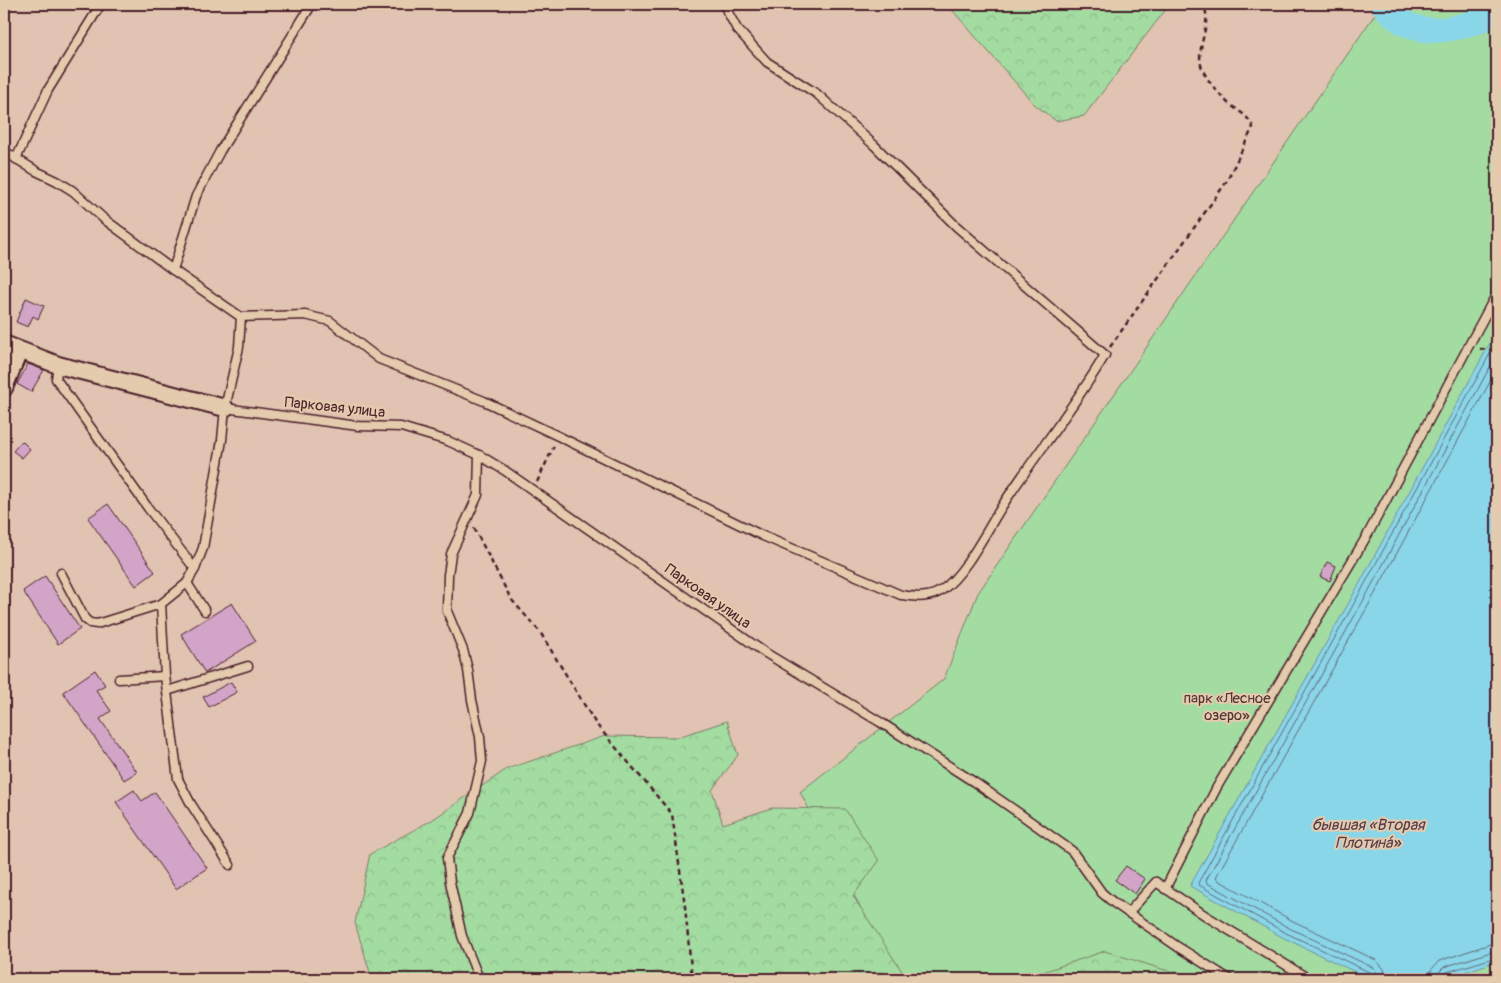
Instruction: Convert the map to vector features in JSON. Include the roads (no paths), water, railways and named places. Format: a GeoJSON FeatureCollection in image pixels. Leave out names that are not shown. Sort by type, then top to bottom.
{"type":"FeatureCollection","features":[{"type":"Feature","properties":{"kind":"street"},"geometry":{"type":"LineString","coordinates":[[4,388],[11,347],[58,365],[225,408]]}},
{"type":"Feature","properties":{"kind":"lane"},"geometry":{"type":"LineString","coordinates":[[16,159],[48,90],[101,4]]}},
{"type":"Feature","properties":{"kind":"lane"},"geometry":{"type":"LineString","coordinates":[[173,270],[196,196],[220,151],[312,4]]}},
{"type":"Feature","properties":{"kind":"lane"},"geometry":{"type":"LineString","coordinates":[[4,151],[73,191],[104,219],[241,317],[305,315],[330,321],[379,359],[484,402],[558,436],[763,536],[901,595],[923,598],[942,590],[963,569],[1007,498],[1085,388],[1105,355],[956,226],[874,145],[817,94],[767,62],[737,28],[726,9],[726,4]]}},
{"type":"Feature","properties":{"kind":"lane"},"geometry":{"type":"LineString","coordinates":[[1165,889],[1217,787],[1368,534],[1497,293]]}},
{"type":"Feature","properties":{"kind":"lane"},"geometry":{"type":"LineString","coordinates":[[61,573],[85,619],[90,623],[97,624],[161,604],[187,583],[203,548],[222,440],[225,408],[239,347],[241,317]]}},
{"type":"Feature","properties":{"kind":"lane"},"geometry":{"type":"LineString","coordinates":[[58,365],[56,379],[148,508],[195,569]]}},
{"type":"Feature","properties":{"kind":"lane","name":"Парковая улица"},"geometry":{"type":"LineString","coordinates":[[225,408],[358,426],[401,428],[448,441],[479,455],[504,470],[764,652],[951,767],[1032,822],[1072,851],[1102,893],[1178,947],[1229,979]]}},
{"type":"Feature","properties":{"kind":"lane"},"geometry":{"type":"LineString","coordinates":[[479,455],[478,495],[452,554],[448,575],[447,611],[463,650],[480,738],[482,761],[470,813],[447,858],[450,882],[462,936],[479,979]]}},
{"type":"Feature","properties":{"kind":"lane"},"geometry":{"type":"LineString","coordinates":[[187,583],[205,611]]}},
{"type":"Feature","properties":{"kind":"lane"},"geometry":{"type":"LineString","coordinates":[[161,604],[165,676],[178,779],[191,804],[230,865]]}},
{"type":"Feature","properties":{"kind":"lane"},"geometry":{"type":"LineString","coordinates":[[167,691],[248,666]]}},
{"type":"Feature","properties":{"kind":"lane"},"geometry":{"type":"LineString","coordinates":[[119,679],[165,676]]}},
{"type":"Feature","properties":{"kind":"lane"},"geometry":{"type":"LineString","coordinates":[[1128,913],[1156,882],[1309,979]]}},
{"type":"Feature","properties":{"kind":"water","name":"бывшая «Вторая Плотинá»"},"geometry":{"type":"Polygon","coordinates":[[[1497,330],[1497,961],[1444,979],[1370,979],[1284,938],[1190,886],[1357,588],[1497,330]]]}},
{"type":"Feature","properties":{"kind":"waterway"},"geometry":{"type":"LineString","coordinates":[[1383,4],[1391,13],[1410,26],[1430,30],[1452,28],[1479,21],[1487,16],[1497,5]]}},
{"type":"Feature","properties":{"kind":"park label","name":"парк «Лесное озеро»"},"geometry":{"type":"Point","coordinates":[1227,706]}}]}
